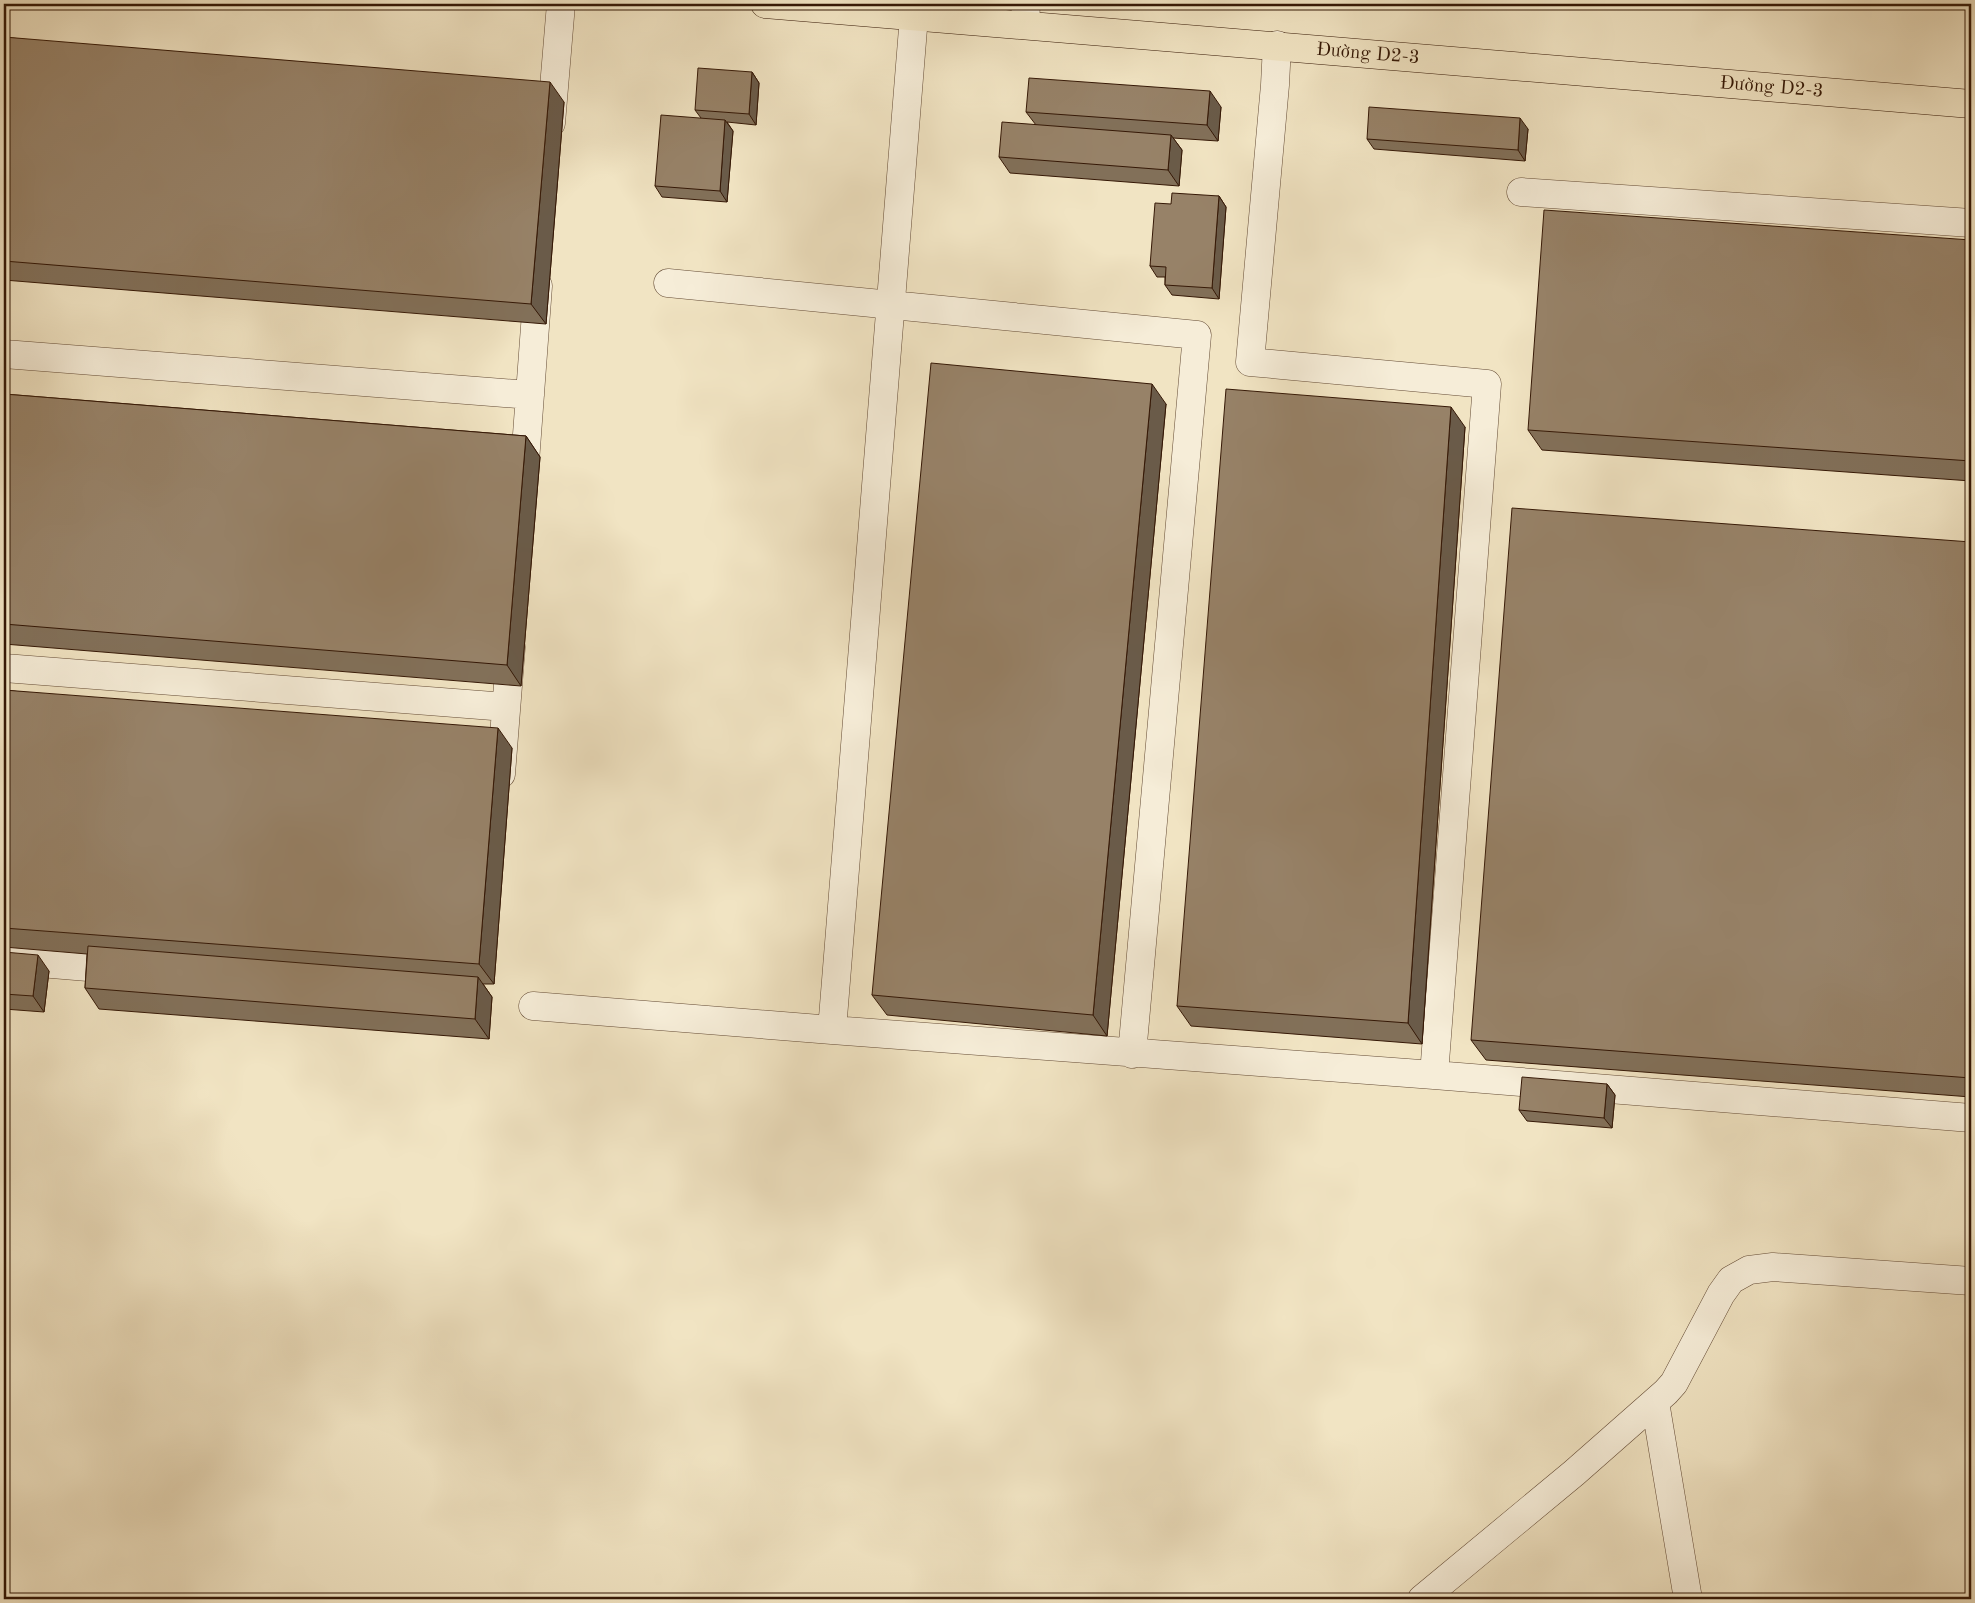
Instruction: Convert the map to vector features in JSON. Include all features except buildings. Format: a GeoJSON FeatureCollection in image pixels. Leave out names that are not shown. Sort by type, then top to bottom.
{"type":"FeatureCollection","features":[{"type":"Feature","properties":{"kind":"main road","name":"Đường D2-3"},"geometry":{"type":"LineString","coordinates":[[765,4],[914,16],[1025,15],[1277,45],[1971,104]]}},
{"type":"Feature","properties":{"kind":"street"},"geometry":{"type":"LineString","coordinates":[[549,151],[561,4]]}},
{"type":"Feature","properties":{"kind":"street"},"geometry":{"type":"LineString","coordinates":[[832,1030],[914,16]]}},
{"type":"Feature","properties":{"kind":"street"},"geometry":{"type":"LineString","coordinates":[[1277,45],[1250,362],[1487,384],[1434,1075]]}},
{"type":"Feature","properties":{"kind":"street"},"geometry":{"type":"LineString","coordinates":[[1521,192],[1971,223]]}},
{"type":"Feature","properties":{"kind":"street"},"geometry":{"type":"LineString","coordinates":[[522,503],[540,259]]}},
{"type":"Feature","properties":{"kind":"street"},"geometry":{"type":"LineString","coordinates":[[668,283],[1197,335],[1132,1054]]}},
{"type":"Feature","properties":{"kind":"street"},"geometry":{"type":"LineString","coordinates":[[4,354],[530,395]]}},
{"type":"Feature","properties":{"kind":"street"},"geometry":{"type":"LineString","coordinates":[[500,795],[513,620]]}},
{"type":"Feature","properties":{"kind":"street"},"geometry":{"type":"LineString","coordinates":[[4,668],[506,708]]}},
{"type":"Feature","properties":{"kind":"street"},"geometry":{"type":"LineString","coordinates":[[4,960],[151,972]]}},
{"type":"Feature","properties":{"kind":"street"},"geometry":{"type":"LineString","coordinates":[[533,1006],[1971,1118]]}},
{"type":"Feature","properties":{"kind":"street"},"geometry":{"type":"LineString","coordinates":[[1422,1599],[1574,1473],[1674,1383],[1730,1280],[1749,1270],[1773,1267],[1971,1281]]}},
{"type":"Feature","properties":{"kind":"street"},"geometry":{"type":"LineString","coordinates":[[1655,1402],[1688,1599]]}}]}
